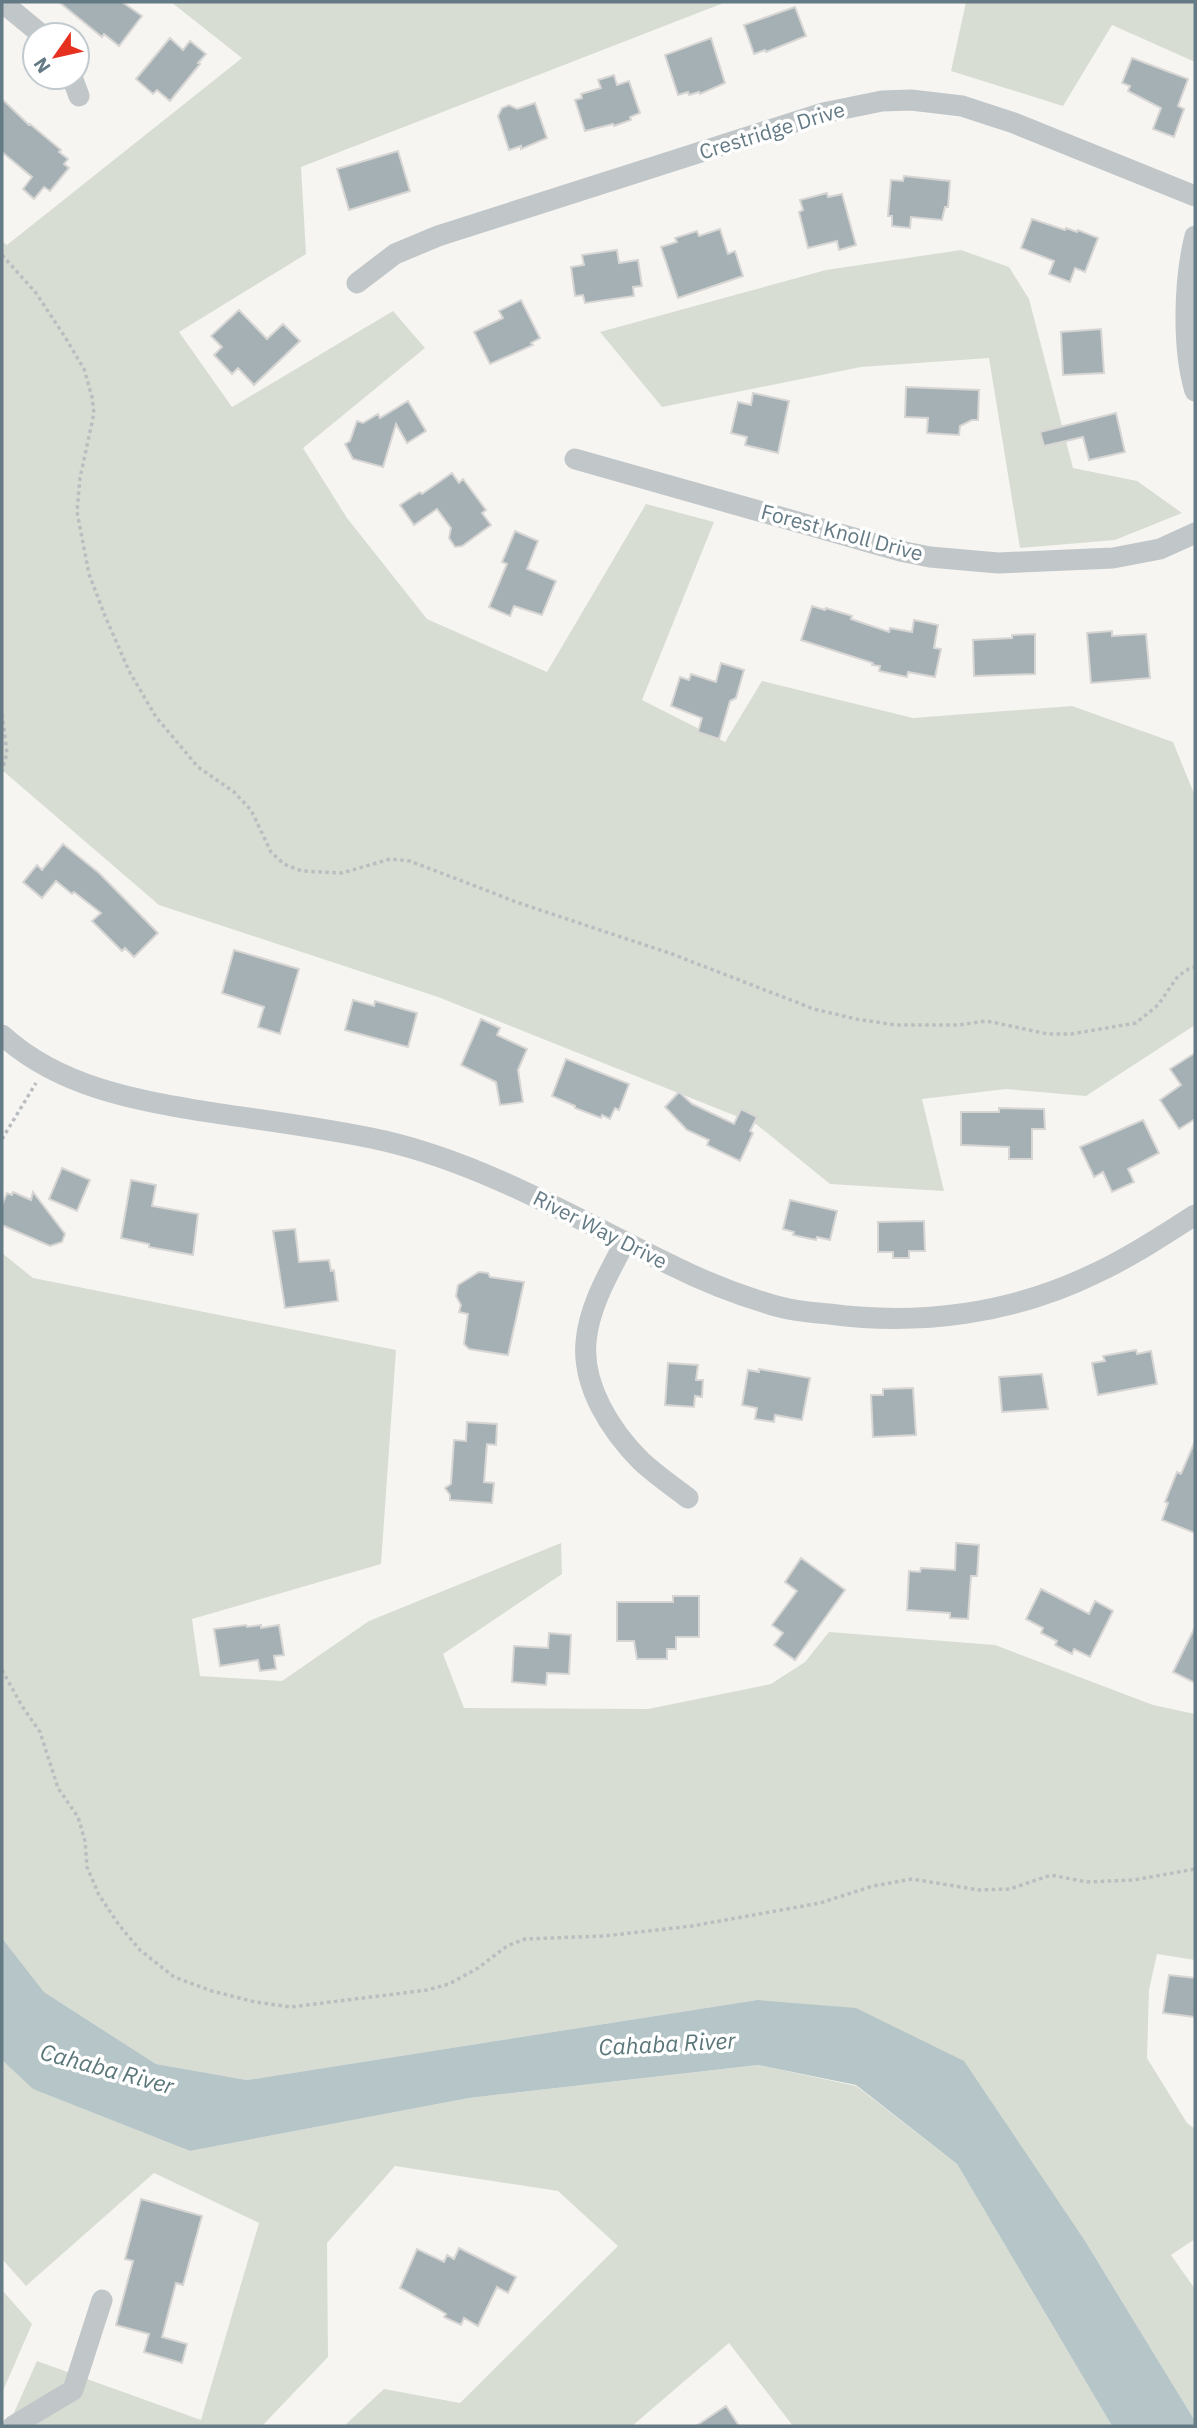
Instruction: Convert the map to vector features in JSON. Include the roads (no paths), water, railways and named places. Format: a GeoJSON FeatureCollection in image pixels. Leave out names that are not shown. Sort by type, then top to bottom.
{"type":"FeatureCollection","features":[{"type":"Feature","properties":{"kind":"street"},"geometry":{"type":"LineString","coordinates":[[2,2],[25,21]]}},
{"type":"Feature","properties":{"kind":"street","name":"Crestridge Drive"},"geometry":{"type":"LineString","coordinates":[[357,283],[395,254],[438,236],[823,113],[882,101],[937,102],[988,114],[1195,196]]}},
{"type":"Feature","properties":{"kind":"street"},"geometry":{"type":"LineString","coordinates":[[1195,236],[1187,320],[1195,391]]}},
{"type":"Feature","properties":{"kind":"street","name":"Forest Knoll Drive"},"geometry":{"type":"LineString","coordinates":[[575,459],[900,551],[930,557],[998,563],[1114,558],[1160,548],[1195,533]]}},
{"type":"Feature","properties":{"kind":"street","name":"River Way Drive"},"geometry":{"type":"LineString","coordinates":[[2,1035],[46,1066],[92,1088],[124,1096],[385,1141],[425,1153],[511,1185],[722,1288],[769,1304],[853,1317],[925,1318],[982,1312],[1065,1287],[1097,1273],[1195,1215]]}},
{"type":"Feature","properties":{"kind":"street"},"geometry":{"type":"LineString","coordinates":[[625,1242],[592,1313],[586,1342],[592,1386],[620,1438],[643,1462],[688,1498]]}},
{"type":"Feature","properties":{"kind":"street"},"geometry":{"type":"LineString","coordinates":[[13,2426],[73,2390],[102,2300]]}},
{"type":"Feature","properties":{"kind":"water","name":"Cahaba River"},"geometry":{"type":"Polygon","coordinates":[[[2,1938],[44,1992],[156,2064],[247,2080],[757,2000],[856,2008],[964,2061],[1087,2244],[1195,2421],[1195,2426],[1112,2426],[957,2164],[856,2085],[758,2065],[469,2098],[190,2151],[33,2089],[2,2060],[2,1938]]]}}]}
